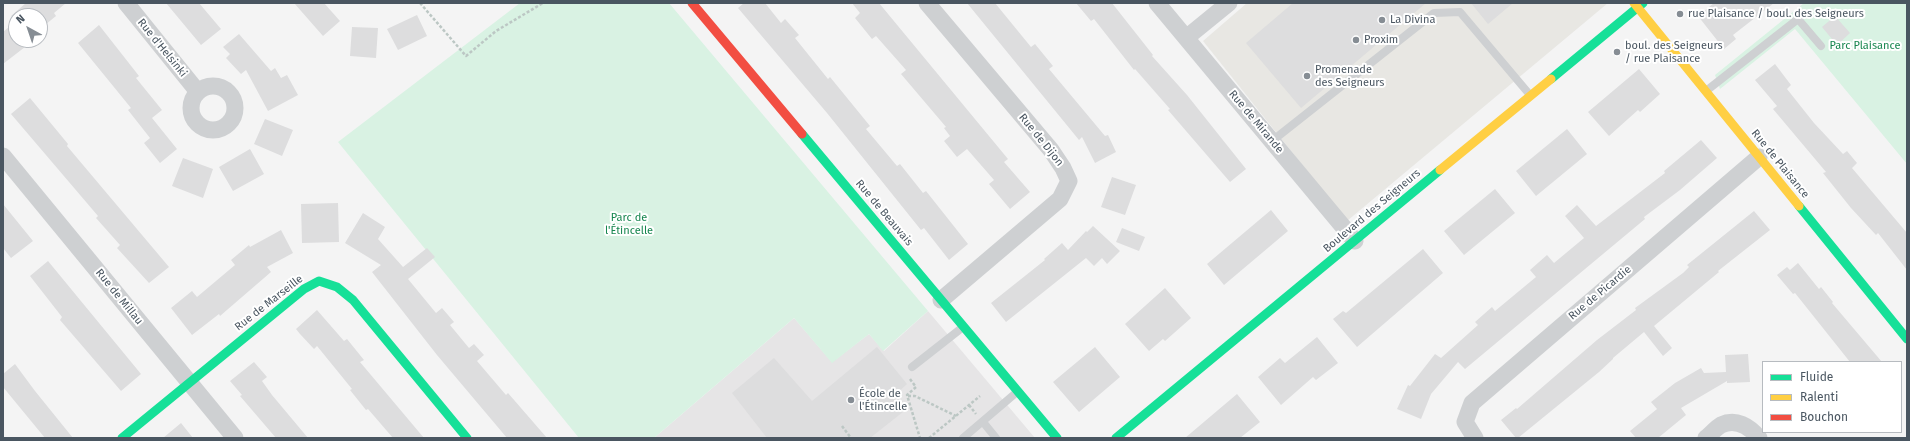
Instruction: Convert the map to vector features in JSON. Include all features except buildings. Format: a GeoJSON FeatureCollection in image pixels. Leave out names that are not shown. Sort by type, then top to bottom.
{"type":"FeatureCollection","features":[{"type":"Feature","properties":{"kind":"street","name":"Rue d'Helsinki"},"geometry":{"type":"LineString","coordinates":[[126,3],[198,92]]}},
{"type":"Feature","properties":{"kind":"street","name":"Rue de Beauvais"},"geometry":{"type":"LineString","coordinates":[[692,3],[1057,438]]}},
{"type":"Feature","properties":{"kind":"street","name":"Rue de Dijon"},"geometry":{"type":"LineString","coordinates":[[927,3],[1051,150],[1063,168],[1069,181],[1060,199],[941,300]]}},
{"type":"Feature","properties":{"kind":"street","name":"Rue de Mirande"},"geometry":{"type":"LineString","coordinates":[[1157,3],[1355,241]]}},
{"type":"Feature","properties":{"kind":"street"},"geometry":{"type":"LineString","coordinates":[[1186,38],[1229,3]]}},
{"type":"Feature","properties":{"kind":"street","name":"Rue de Plaisance"},"geometry":{"type":"LineString","coordinates":[[1638,5],[1706,92],[1907,339]]}},
{"type":"Feature","properties":{"kind":"street","name":"Boulevard des Seigneurs"},"geometry":{"type":"LineString","coordinates":[[1116,438],[1531,96],[1638,5]]}},
{"type":"Feature","properties":{"kind":"street","name":"Rue de Millau"},"geometry":{"type":"LineString","coordinates":[[3,156],[235,438]]}},
{"type":"Feature","properties":{"kind":"street","name":"Rue de Picardie"},"geometry":{"type":"LineString","coordinates":[[1475,438],[1464,422],[1472,403],[1759,157]]}},
{"type":"Feature","properties":{"kind":"street","name":"Rue de Marseille"},"geometry":{"type":"LineString","coordinates":[[122,438],[304,289],[319,281],[337,287],[353,300],[467,438]]}},
{"type":"Feature","properties":{"kind":"street"},"geometry":{"type":"LineString","coordinates":[[1706,438],[1720,426],[1730,423],[1740,423],[1750,427],[1758,438]]}},
{"type":"Feature","properties":{"kind":"lane"},"geometry":{"type":"LineString","coordinates":[[1272,141],[1434,13],[1460,12],[1531,96]]}},
{"type":"Feature","properties":{"kind":"lane"},"geometry":{"type":"LineString","coordinates":[[1706,92],[1798,19],[1821,46]]}},
{"type":"Feature","properties":{"kind":"lane"},"geometry":{"type":"LineString","coordinates":[[912,367],[963,326]]}},
{"type":"Feature","properties":{"kind":"lane"},"geometry":{"type":"LineString","coordinates":[[963,438],[1018,391]]}},
{"type":"Feature","properties":{"kind":"lane"},"geometry":{"type":"LineString","coordinates":[[983,422],[996,438]]}},
{"type":"Feature","properties":{"kind":"path"},"geometry":{"type":"LineString","coordinates":[[420,3],[466,56],[496,31],[543,3]]}},
{"type":"Feature","properties":{"kind":"path"},"geometry":{"type":"LineString","coordinates":[[907,375],[916,387],[907,394],[920,438]]}},
{"type":"Feature","properties":{"kind":"path"},"geometry":{"type":"LineString","coordinates":[[908,396],[915,396],[956,416]]}},
{"type":"Feature","properties":{"kind":"path"},"geometry":{"type":"LineString","coordinates":[[929,438],[980,396]]}},
{"type":"Feature","properties":{"kind":"path"},"geometry":{"type":"LineString","coordinates":[[842,426],[851,438]]}},
{"type":"Feature","properties":{"kind":"shaded area"},"geometry":{"type":"Polygon","coordinates":[[[1247,3],[1608,3],[1347,221],[1203,41],[1247,3]]]}},
{"type":"Feature","properties":{"kind":"shaded area","name":"École de l'Étincelle"},"geometry":{"type":"Polygon","coordinates":[[[928,311],[1035,438],[654,438],[794,318],[832,362],[869,334],[884,351],[928,311]]]}},
{"type":"Feature","properties":{"kind":"green space","name":"Parc de l'Étincelle"},"geometry":{"type":"Polygon","coordinates":[[[520,3],[669,3],[928,311],[883,351],[869,334],[832,363],[794,318],[654,438],[579,438],[338,142],[520,3]]]}},
{"type":"Feature","properties":{"kind":"green space","name":"Parc Plaisance"},"geometry":{"type":"Polygon","coordinates":[[[1804,3],[1907,3],[1907,164],[1795,29],[1720,89],[1715,75],[1804,3]]]}},
{"type":"Feature","properties":{"kind":"traffic: fast"},"geometry":{"type":"LineString","coordinates":[[1551,79],[1643,3]]}},
{"type":"Feature","properties":{"kind":"traffic: fast"},"geometry":{"type":"LineString","coordinates":[[802,134],[1057,438]]}},
{"type":"Feature","properties":{"kind":"traffic: fast"},"geometry":{"type":"LineString","coordinates":[[1116,438],[1440,170]]}},
{"type":"Feature","properties":{"kind":"traffic: fast"},"geometry":{"type":"LineString","coordinates":[[1799,206],[1907,339]]}},
{"type":"Feature","properties":{"kind":"traffic: fast"},"geometry":{"type":"LineString","coordinates":[[122,438],[304,289],[319,281],[337,287],[353,300],[467,438]]}},
{"type":"Feature","properties":{"kind":"traffic: slow"},"geometry":{"type":"LineString","coordinates":[[1634,3],[1799,206]]}},
{"type":"Feature","properties":{"kind":"traffic: slow"},"geometry":{"type":"LineString","coordinates":[[1440,170],[1551,79]]}},
{"type":"Feature","properties":{"kind":"traffic: jam"},"geometry":{"type":"LineString","coordinates":[[692,3],[802,134]]}},
{"type":"Feature","properties":{"kind":"place","name":"rue Plaisance / boul. des Seigneurs"},"geometry":{"type":"Point","coordinates":[1680,14]}},
{"type":"Feature","properties":{"kind":"place","name":"La Divina"},"geometry":{"type":"Point","coordinates":[1382,20]}},
{"type":"Feature","properties":{"kind":"place","name":"Proxim"},"geometry":{"type":"Point","coordinates":[1356,40]}},
{"type":"Feature","properties":{"kind":"place","name":"boul. des Seigneurs / rue Plaisance"},"geometry":{"type":"Point","coordinates":[1617,52]}},
{"type":"Feature","properties":{"kind":"place","name":"Promenade des Seigneurs"},"geometry":{"type":"Point","coordinates":[1307,76]}},
{"type":"Feature","properties":{"kind":"place","name":"École de l'Étincelle"},"geometry":{"type":"Point","coordinates":[851,400]}}]}
